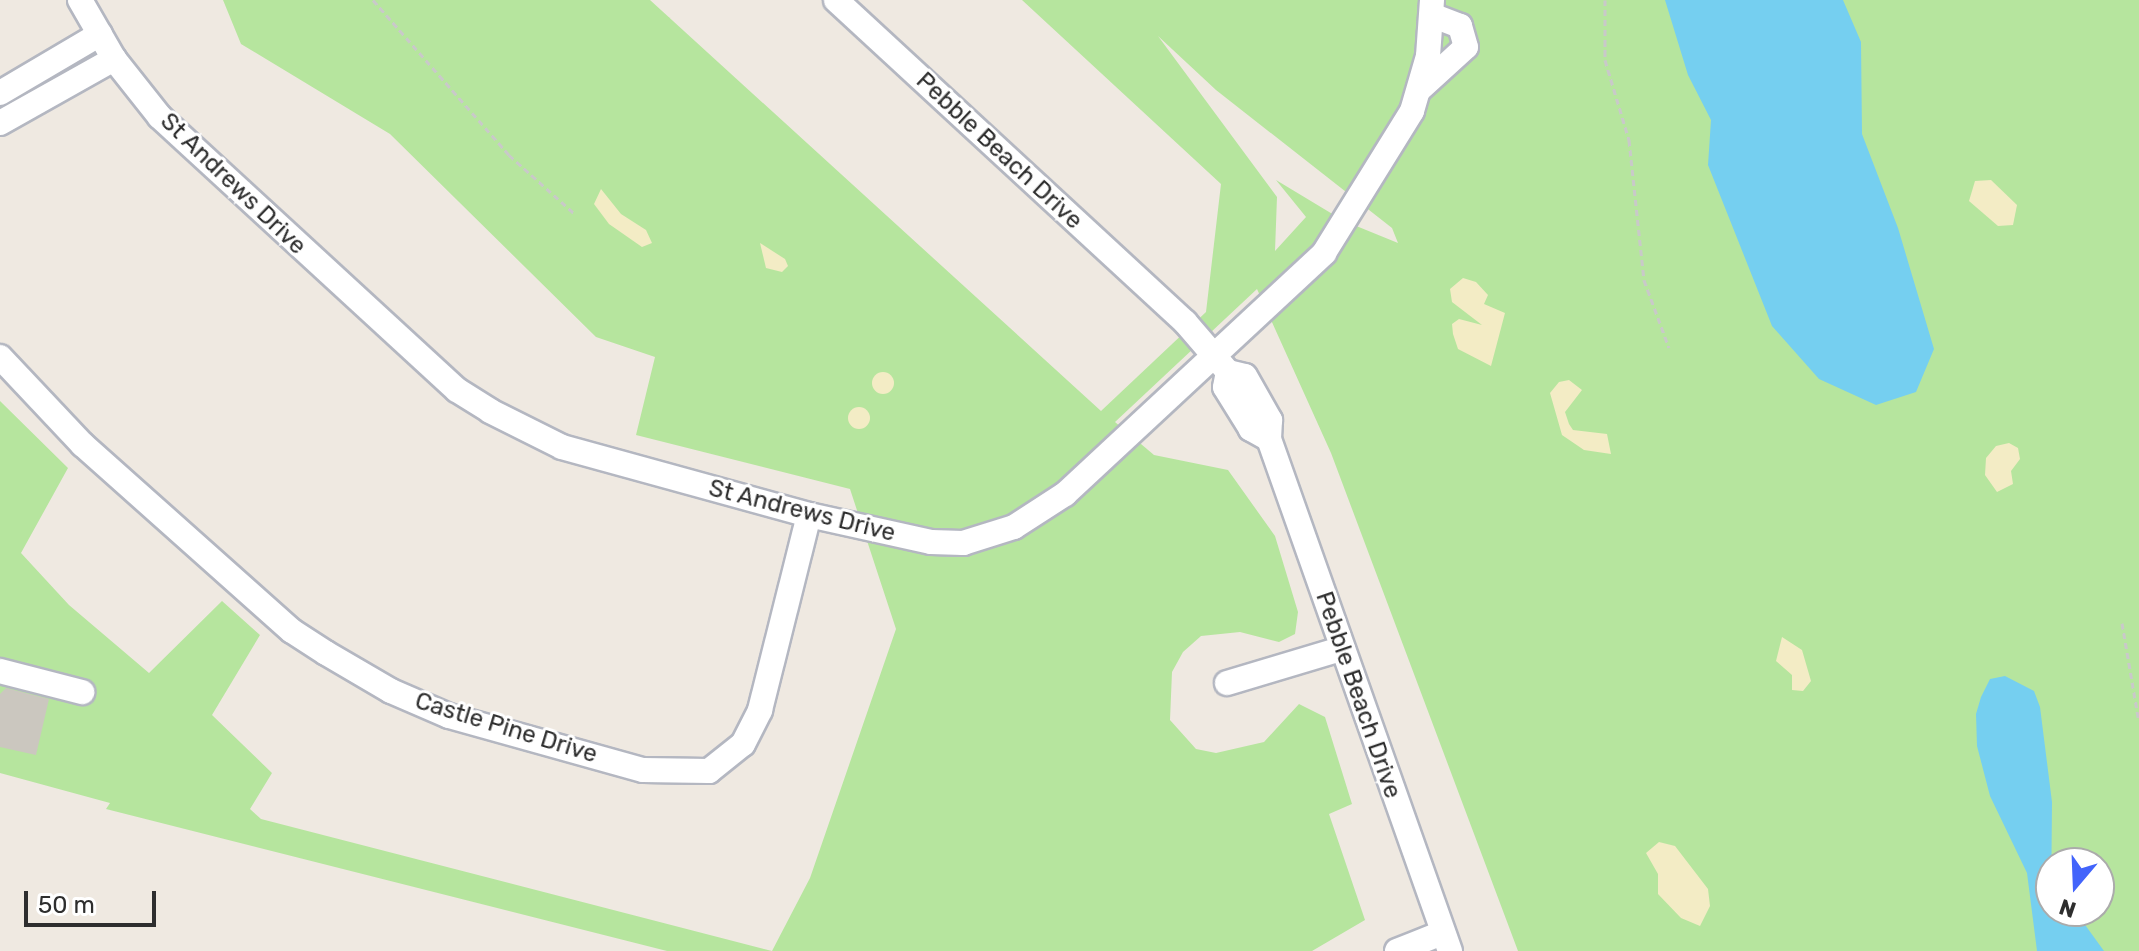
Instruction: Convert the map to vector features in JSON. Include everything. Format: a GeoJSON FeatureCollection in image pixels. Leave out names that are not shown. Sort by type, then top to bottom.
{"type":"FeatureCollection","features":[{"type":"Feature","properties":{"kind":"street","name":"St Andrews Drive"},"geometry":{"type":"LineString","coordinates":[[80,0],[114,59],[160,117],[233,188],[457,390],[562,447],[809,515],[931,542],[963,543],[1014,527],[1065,494],[1221,365],[1324,253],[1398,137],[1420,89],[1432,8]]}},
{"type":"Feature","properties":{"kind":"street","name":"Pebble Beach Drive"},"geometry":{"type":"LineString","coordinates":[[836,0],[1185,322],[1221,365],[1225,387],[1251,429],[1269,439],[1340,649],[1446,942]]}},
{"type":"Feature","properties":{"kind":"street"},"geometry":{"type":"LineString","coordinates":[[1420,89],[1466,47],[1460,26],[1432,8]]}},
{"type":"Feature","properties":{"kind":"street"},"geometry":{"type":"LineString","coordinates":[[0,93],[100,34]]}},
{"type":"Feature","properties":{"kind":"street"},"geometry":{"type":"LineString","coordinates":[[0,123],[114,59]]}},
{"type":"Feature","properties":{"kind":"street","name":"Castle Pine Drive"},"geometry":{"type":"LineString","coordinates":[[0,357],[82,444],[292,631],[326,653],[391,691],[449,716],[643,770],[709,771],[743,744],[760,710],[809,515]]}},
{"type":"Feature","properties":{"kind":"street"},"geometry":{"type":"LineString","coordinates":[[1227,683],[1340,649]]}},
{"type":"Feature","properties":{"kind":"street"},"geometry":{"type":"LineString","coordinates":[[0,671],[82,692]]}},
{"type":"Feature","properties":{"kind":"street"},"geometry":{"type":"LineString","coordinates":[[1397,951],[1446,942]]}},
{"type":"Feature","properties":{"kind":"path"},"geometry":{"type":"LineString","coordinates":[[373,0],[509,155],[575,214]]}},
{"type":"Feature","properties":{"kind":"path"},"geometry":{"type":"LineString","coordinates":[[1605,0],[1605,60],[1629,140],[1644,280],[1669,348]]}},
{"type":"Feature","properties":{"kind":"path"},"geometry":{"type":"LineString","coordinates":[[2122,623],[2139,722]]}},
{"type":"Feature","properties":{"kind":"green space"},"geometry":{"type":"Polygon","coordinates":[[[223,0],[650,0],[1101,411],[1206,312],[1221,184],[1022,0],[2139,0],[2139,951],[1518,951],[1331,453],[1257,289],[1115,422],[1154,455],[1228,470],[1275,536],[1298,612],[1295,634],[1279,642],[1240,632],[1201,636],[1183,652],[1172,672],[1170,720],[1196,749],[1216,753],[1264,742],[1299,704],[1325,717],[1352,804],[1329,814],[1365,920],[1312,951],[772,951],[810,878],[896,629],[850,489],[636,435],[655,357],[596,337],[390,134],[241,44],[223,0]],[[1158,36],[1277,197],[1275,251],[1306,217],[1276,180],[1344,221],[1398,243],[1392,228],[1216,90],[1158,36]]]}},
{"type":"Feature","properties":{"kind":"green space"},"geometry":{"type":"Polygon","coordinates":[[[0,401],[68,468],[21,553],[69,605],[149,673],[222,601],[260,635],[212,715],[272,773],[250,809],[261,819],[772,951],[667,951],[106,809],[110,803],[0,773],[0,401]]]}},
{"type":"Feature","properties":{"kind":"sand"},"geometry":{"type":"Polygon","coordinates":[[[1991,180],[2017,205],[2013,225],[1998,226],[1969,201],[1975,181],[1991,180]]]}},
{"type":"Feature","properties":{"kind":"sand"},"geometry":{"type":"Polygon","coordinates":[[[601,189],[621,214],[646,230],[652,243],[642,247],[609,224],[594,204],[601,189]]]}},
{"type":"Feature","properties":{"kind":"sand"},"geometry":{"type":"Polygon","coordinates":[[[760,243],[785,259],[788,266],[782,272],[766,268],[760,243]]]}},
{"type":"Feature","properties":{"kind":"sand"},"geometry":{"type":"Polygon","coordinates":[[[1463,278],[1476,282],[1488,295],[1484,304],[1505,313],[1491,366],[1458,349],[1453,334],[1452,324],[1459,319],[1482,325],[1452,302],[1450,289],[1463,278]]]}},
{"type":"Feature","properties":{"kind":"sand"},"geometry":{"type":"Polygon","coordinates":[[[883,372],[891,375],[894,383],[891,391],[883,394],[875,391],[872,383],[875,375],[883,372]]]}},
{"type":"Feature","properties":{"kind":"sand"},"geometry":{"type":"Polygon","coordinates":[[[1569,380],[1582,390],[1565,412],[1569,424],[1573,430],[1607,434],[1611,454],[1584,450],[1562,435],[1550,393],[1559,382],[1569,380]]]}},
{"type":"Feature","properties":{"kind":"sand"},"geometry":{"type":"Polygon","coordinates":[[[855,407],[863,407],[870,418],[863,429],[855,429],[848,422],[848,414],[855,407]]]}},
{"type":"Feature","properties":{"kind":"sand"},"geometry":{"type":"Polygon","coordinates":[[[2009,443],[2018,448],[2020,459],[2011,471],[2013,484],[1997,492],[1985,475],[1986,458],[1996,446],[2009,443]]]}},
{"type":"Feature","properties":{"kind":"sand"},"geometry":{"type":"Polygon","coordinates":[[[1782,637],[1802,650],[1811,681],[1803,691],[1792,690],[1792,675],[1776,661],[1782,637]]]}},
{"type":"Feature","properties":{"kind":"sand"},"geometry":{"type":"Polygon","coordinates":[[[1659,842],[1675,846],[1708,889],[1710,906],[1700,926],[1681,918],[1658,894],[1658,874],[1646,853],[1659,842]]]}},
{"type":"Feature","properties":{"kind":"water"},"geometry":{"type":"Polygon","coordinates":[[[1665,0],[1843,0],[1861,42],[1862,134],[1898,228],[1934,349],[1916,392],[1876,405],[1819,379],[1772,326],[1708,165],[1711,120],[1688,75],[1665,0]]]}},
{"type":"Feature","properties":{"kind":"water"},"geometry":{"type":"Polygon","coordinates":[[[2005,676],[2034,691],[2040,707],[2052,802],[2052,847],[2035,847],[2035,927],[2087,927],[2104,951],[2037,951],[2027,873],[1990,796],[1977,746],[1976,714],[1990,679],[2005,676]]]}},
{"type":"Feature","properties":{"kind":"building"},"geometry":{"type":"Polygon","coordinates":[[[6,688],[49,699],[36,755],[0,747],[0,694],[6,688]]]}}]}
